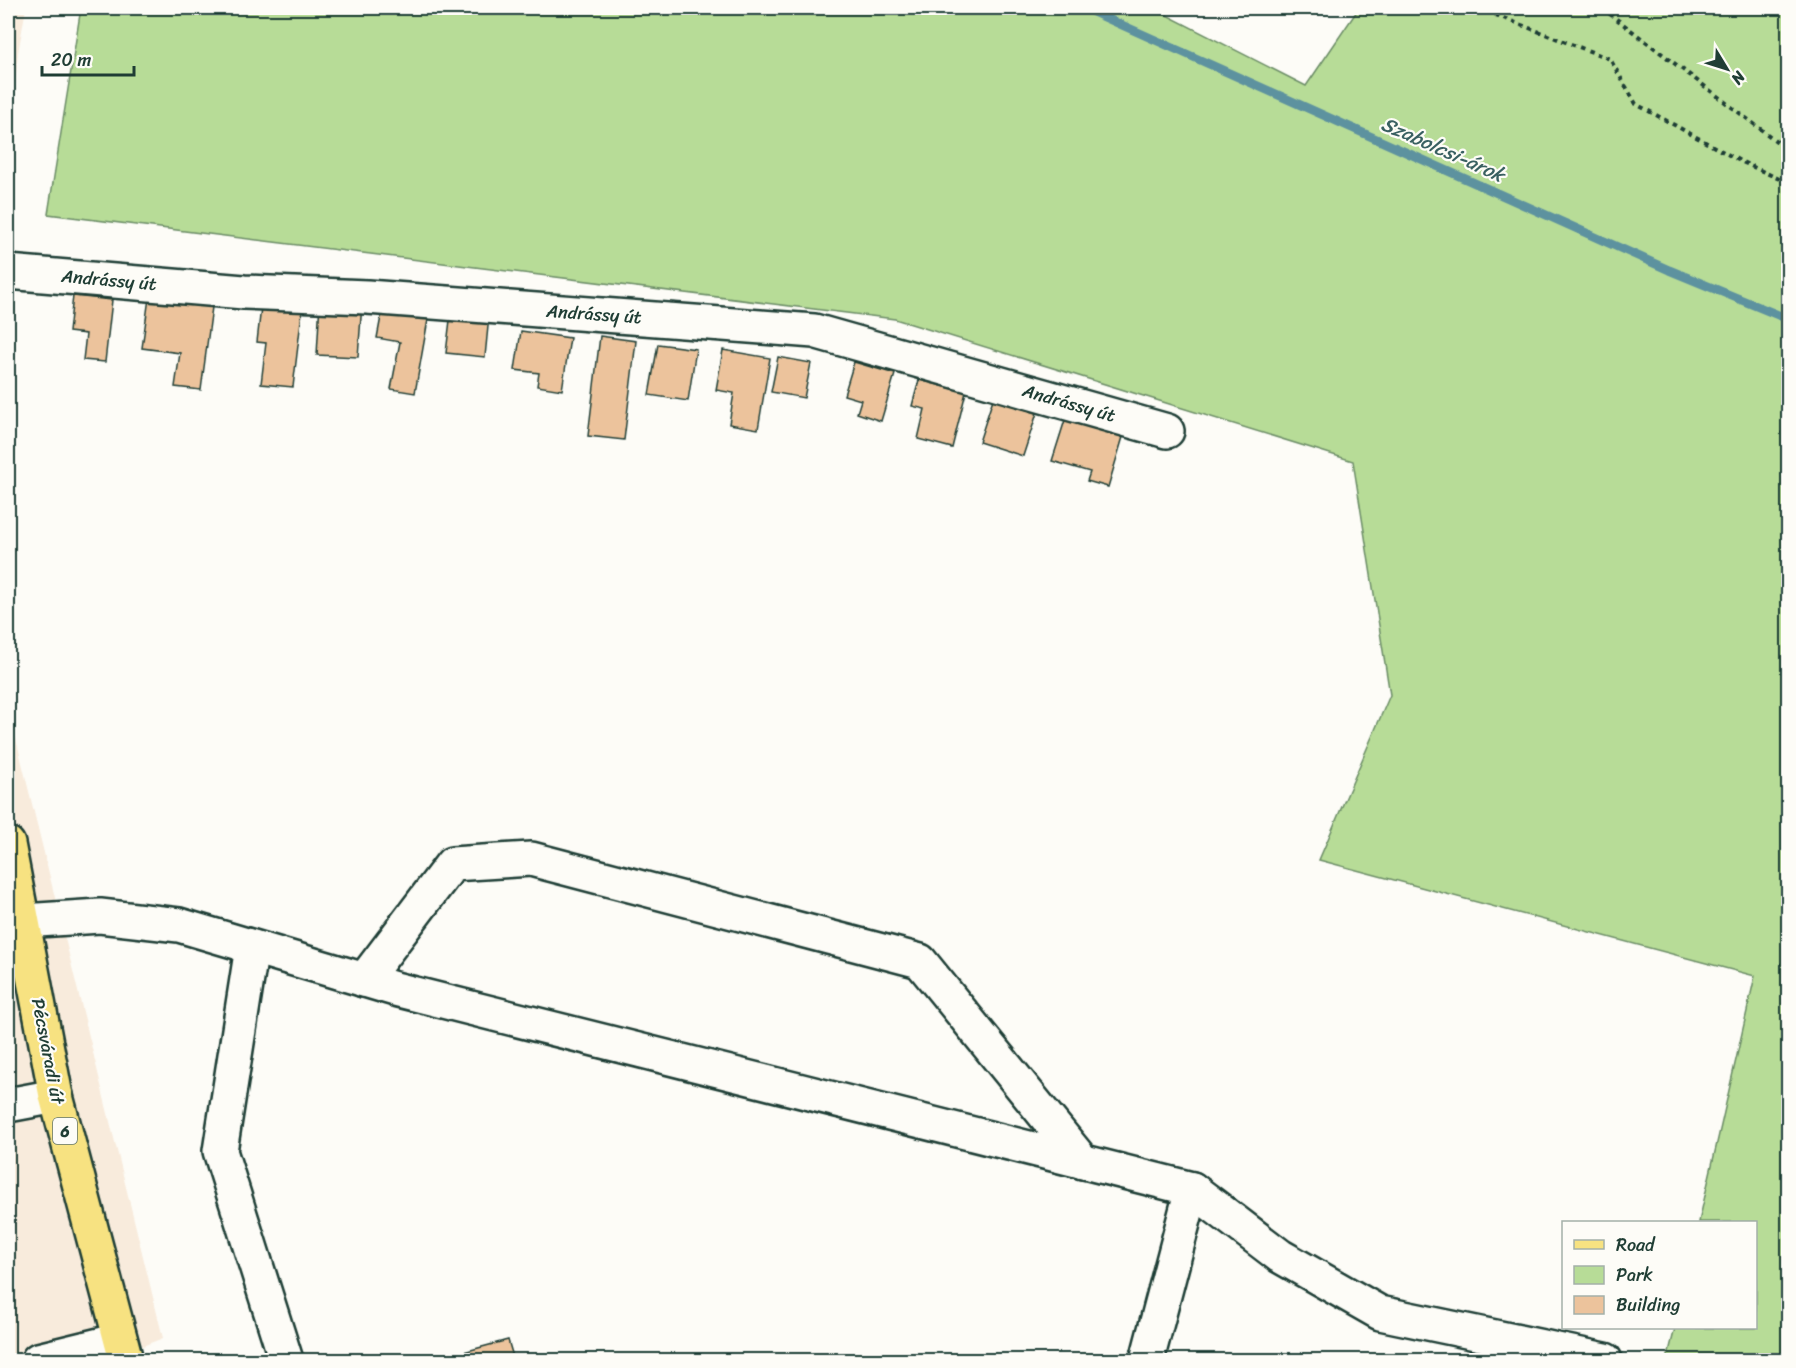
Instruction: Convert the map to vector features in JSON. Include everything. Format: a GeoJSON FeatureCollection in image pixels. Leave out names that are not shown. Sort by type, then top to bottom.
{"type":"FeatureCollection","features":[{"type":"Feature","properties":{"kind":"main road","name":"Pécsváradi út"},"geometry":{"type":"LineString","coordinates":[[8,844],[15,926],[56,1096],[123,1350]]}},
{"type":"Feature","properties":{"kind":"street","name":"Andrássy út"},"geometry":{"type":"LineString","coordinates":[[8,272],[244,292],[367,297],[814,330],[1167,431]]}},
{"type":"Feature","properties":{"kind":"street"},"geometry":{"type":"LineString","coordinates":[[364,980],[452,864],[531,859],[920,961],[1083,1162]]}},
{"type":"Feature","properties":{"kind":"street"},"geometry":{"type":"LineString","coordinates":[[15,926],[100,916],[179,926],[364,980],[1192,1189],[1280,1256],[1380,1313],[1605,1360]]}},
{"type":"Feature","properties":{"kind":"street"},"geometry":{"type":"LineString","coordinates":[[252,947],[220,1151],[286,1360]]}},
{"type":"Feature","properties":{"kind":"street"},"geometry":{"type":"LineString","coordinates":[[8,1105],[56,1096]]}},
{"type":"Feature","properties":{"kind":"street"},"geometry":{"type":"LineString","coordinates":[[1147,1360],[1192,1189]]}},
{"type":"Feature","properties":{"kind":"street"},"geometry":{"type":"LineString","coordinates":[[38,1360],[123,1350]]}},
{"type":"Feature","properties":{"kind":"path"},"geometry":{"type":"LineString","coordinates":[[1490,8],[1493,14],[1610,59],[1636,104],[1740,162],[1788,183]]}},
{"type":"Feature","properties":{"kind":"path"},"geometry":{"type":"LineString","coordinates":[[1602,8],[1788,150]]}},
{"type":"Feature","properties":{"kind":"shaded area"},"geometry":{"type":"Polygon","coordinates":[[[8,8],[26,8],[18,53],[8,160],[8,8]]]}},
{"type":"Feature","properties":{"kind":"shaded area"},"geometry":{"type":"Polygon","coordinates":[[[8,684],[9,710],[163,1338],[107,1360],[8,1360],[8,684]]]}},
{"type":"Feature","properties":{"kind":"green space"},"geometry":{"type":"Polygon","coordinates":[[[81,8],[1153,8],[1306,86],[1359,8],[1788,8],[1788,1360],[1667,1360],[1675,1329],[1757,1329],[1757,1221],[1699,1221],[1755,976],[1319,860],[1390,695],[1353,461],[895,319],[48,214],[81,8]]]}},
{"type":"Feature","properties":{"kind":"building"},"geometry":{"type":"Polygon","coordinates":[[[73,296],[112,300],[105,362],[83,360],[86,334],[69,332],[73,296]]]}},
{"type":"Feature","properties":{"kind":"building"},"geometry":{"type":"Polygon","coordinates":[[[149,298],[212,307],[201,390],[175,387],[180,353],[142,348],[149,298]]]}},
{"type":"Feature","properties":{"kind":"building"},"geometry":{"type":"Polygon","coordinates":[[[320,301],[362,304],[358,357],[317,355],[320,301]]]}},
{"type":"Feature","properties":{"kind":"building"},"geometry":{"type":"Polygon","coordinates":[[[383,306],[429,314],[415,393],[391,389],[400,342],[377,338],[383,306]]]}},
{"type":"Feature","properties":{"kind":"building"},"geometry":{"type":"Polygon","coordinates":[[[261,307],[302,312],[293,387],[261,384],[266,343],[257,342],[261,307]]]}},
{"type":"Feature","properties":{"kind":"building"},"geometry":{"type":"Polygon","coordinates":[[[451,312],[489,316],[485,357],[446,353],[451,312]]]}},
{"type":"Feature","properties":{"kind":"building"},"geometry":{"type":"Polygon","coordinates":[[[521,331],[570,338],[562,390],[537,386],[539,373],[515,370],[521,331]]]}},
{"type":"Feature","properties":{"kind":"building"},"geometry":{"type":"Polygon","coordinates":[[[600,336],[636,341],[624,440],[588,436],[600,336]]]}},
{"type":"Feature","properties":{"kind":"building"},"geometry":{"type":"Polygon","coordinates":[[[658,344],[696,349],[688,401],[649,395],[658,344]]]}},
{"type":"Feature","properties":{"kind":"building"},"geometry":{"type":"Polygon","coordinates":[[[723,350],[770,358],[758,429],[729,424],[734,393],[716,390],[723,350]]]}},
{"type":"Feature","properties":{"kind":"building"},"geometry":{"type":"Polygon","coordinates":[[[778,357],[811,363],[804,398],[771,392],[778,357]]]}},
{"type":"Feature","properties":{"kind":"building"},"geometry":{"type":"Polygon","coordinates":[[[854,362],[895,374],[881,421],[857,413],[861,400],[844,395],[854,362]]]}},
{"type":"Feature","properties":{"kind":"building"},"geometry":{"type":"Polygon","coordinates":[[[919,380],[966,392],[952,448],[918,439],[925,409],[912,406],[919,380]]]}},
{"type":"Feature","properties":{"kind":"building"},"geometry":{"type":"Polygon","coordinates":[[[993,399],[1037,413],[1023,456],[979,442],[993,399]]]}},
{"type":"Feature","properties":{"kind":"building"},"geometry":{"type":"Polygon","coordinates":[[[1065,420],[1123,437],[1108,487],[1087,481],[1090,472],[1052,461],[1065,420]]]}},
{"type":"Feature","properties":{"kind":"building"},"geometry":{"type":"Polygon","coordinates":[[[508,1340],[514,1360],[434,1360],[508,1340]]]}},
{"type":"Feature","properties":{"kind":"waterway","name":"Szabolcsi-árok"},"geometry":{"type":"LineString","coordinates":[[1084,8],[1669,270],[1788,319]]}}]}
